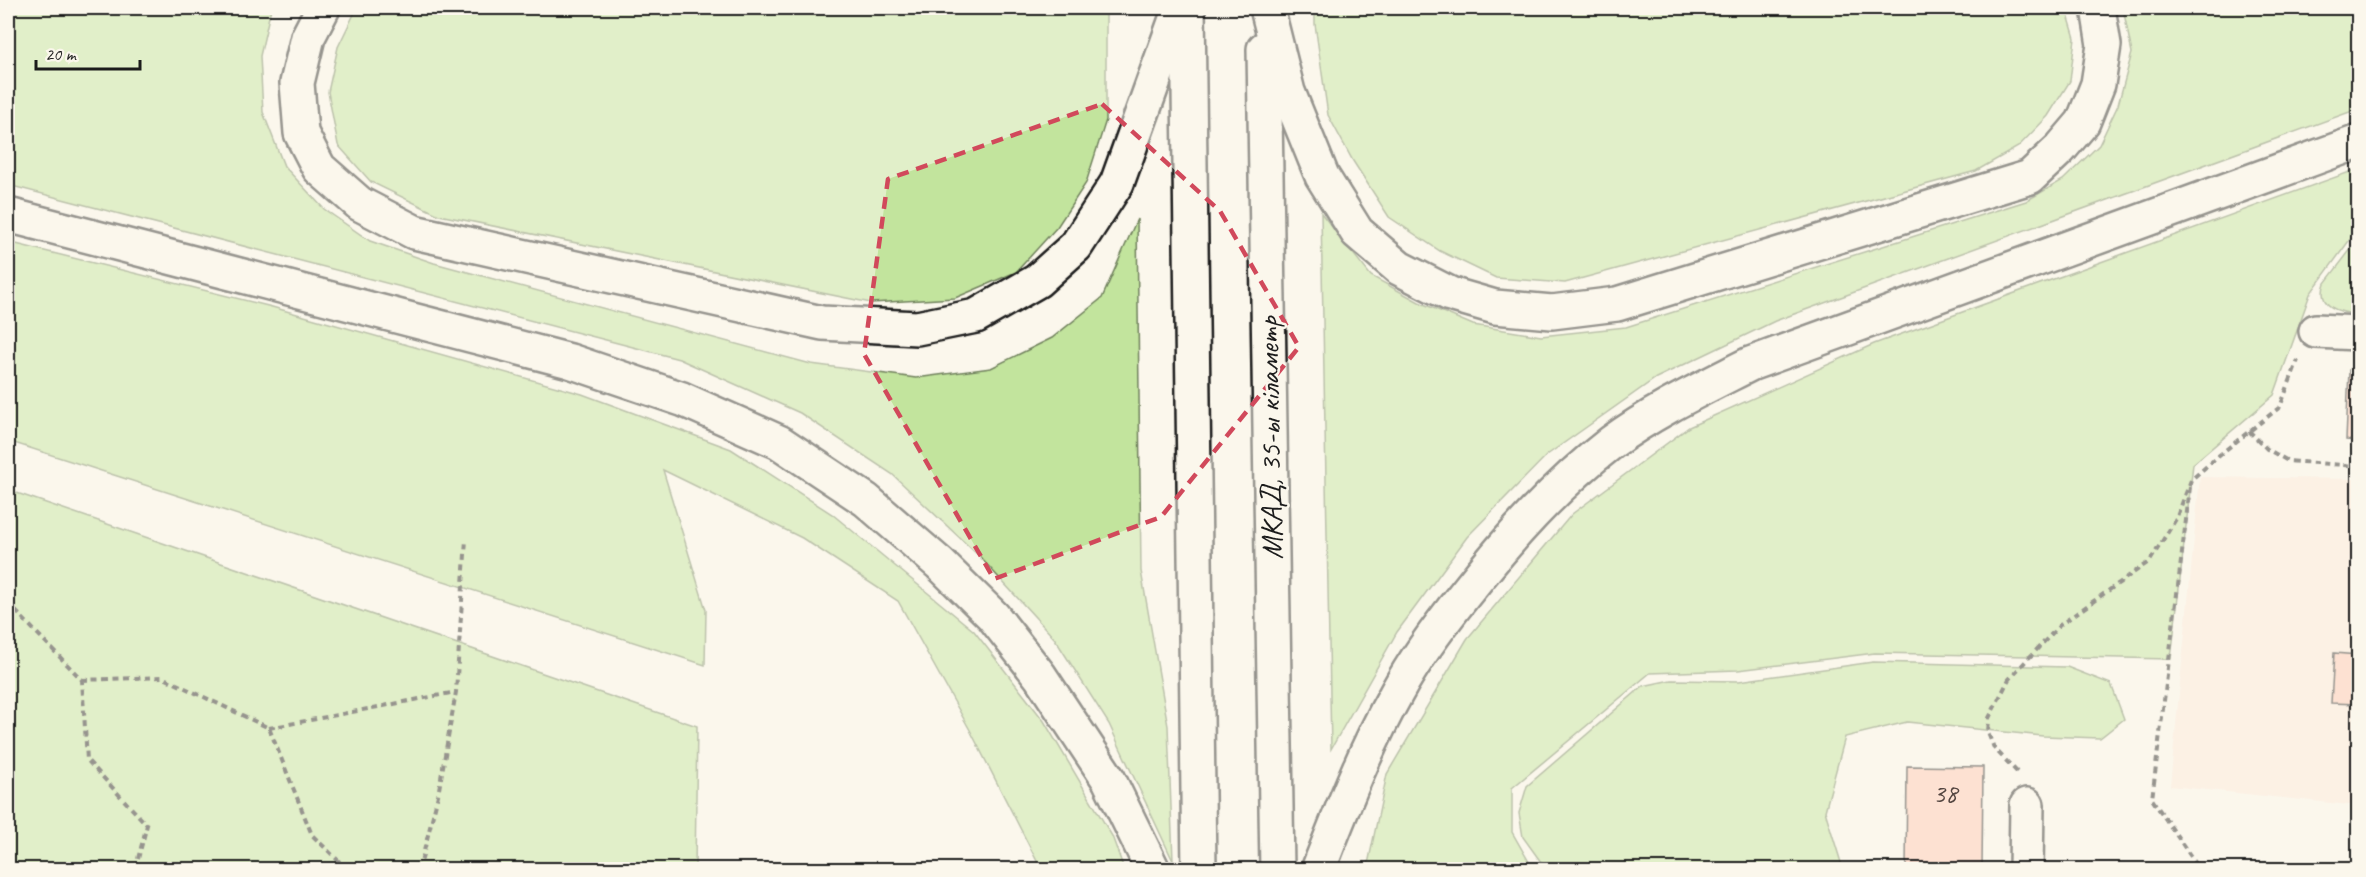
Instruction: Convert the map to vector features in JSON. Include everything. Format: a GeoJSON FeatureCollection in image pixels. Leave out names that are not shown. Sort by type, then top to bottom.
{"type":"FeatureCollection","features":[{"type":"Feature","properties":{"kind":"main road"},"geometry":{"type":"LineString","coordinates":[[323,8],[308,37],[297,83],[301,133],[319,168],[360,204],[414,232],[810,321],[917,328],[976,316],[1037,281],[1076,246],[1117,183],[1180,8]]}},
{"type":"Feature","properties":{"kind":"main road"},"geometry":{"type":"LineString","coordinates":[[1188,8],[1199,870]]}},
{"type":"Feature","properties":{"kind":"main road"},"geometry":{"type":"LineString","coordinates":[[1265,8],[1288,92],[1322,176],[1357,232],[1399,268],[1450,294],[1495,307],[1552,312],[1617,304],[2030,177],[2060,149],[2083,122],[2098,84],[2104,45],[2098,8]]}},
{"type":"Feature","properties":{"kind":"main road","name":"МКАД, 35-ы кіламетр"},"geometry":{"type":"LineString","coordinates":[[1265,8],[1277,870]]}},
{"type":"Feature","properties":{"kind":"main road"},"geometry":{"type":"LineString","coordinates":[[1318,870],[1365,753],[1398,690],[1439,627],[1492,559],[1547,497],[1612,442],[1677,401],[1750,364],[2358,142]]}},
{"type":"Feature","properties":{"kind":"main road"},"geometry":{"type":"LineString","coordinates":[[8,215],[570,361],[682,399],[779,442],[866,500],[940,564],[993,616],[1040,676],[1109,780],[1153,870]]}},
{"type":"Feature","properties":{"kind":"main road"},"geometry":{"type":"LineString","coordinates":[[2316,331],[2358,333]]}},
{"type":"Feature","properties":{"kind":"main road"},"geometry":{"type":"LineString","coordinates":[[2026,870],[2027,805]]}},
{"type":"Feature","properties":{"kind":"path"},"geometry":{"type":"LineString","coordinates":[[2027,805],[2022,777],[1994,748],[1988,733],[1989,718],[2009,679],[2060,625],[2150,561],[2176,519],[2191,480],[2280,407],[2297,361],[2316,331]]}},
{"type":"Feature","properties":{"kind":"path"},"geometry":{"type":"LineString","coordinates":[[2249,431],[2268,449],[2288,461],[2358,466]]}},
{"type":"Feature","properties":{"kind":"path"},"geometry":{"type":"LineString","coordinates":[[2191,480],[2152,799],[2200,869],[2216,870]]}},
{"type":"Feature","properties":{"kind":"path"},"geometry":{"type":"LineString","coordinates":[[417,870],[422,859],[438,795],[456,692],[466,539]]}},
{"type":"Feature","properties":{"kind":"path"},"geometry":{"type":"LineString","coordinates":[[8,603],[81,680],[87,760],[147,825],[135,870]]}},
{"type":"Feature","properties":{"kind":"path"},"geometry":{"type":"LineString","coordinates":[[81,680],[162,677],[269,728],[456,692]]}},
{"type":"Feature","properties":{"kind":"path"},"geometry":{"type":"LineString","coordinates":[[269,728],[312,835],[348,870]]}},
{"type":"Feature","properties":{"kind":"highlighted area"},"geometry":{"type":"Polygon","coordinates":[[[1102,104],[1220,211],[1299,347],[1161,517],[994,579],[864,354],[888,179],[1102,104]]]}},
{"type":"Feature","properties":{"kind":"shaded area"},"geometry":{"type":"Polygon","coordinates":[[[2200,477],[2358,479],[2358,806],[2170,786],[2200,477]]]}},
{"type":"Feature","properties":{"kind":"green space"},"geometry":{"type":"Polygon","coordinates":[[[8,8],[271,8],[260,56],[263,112],[284,166],[324,209],[370,241],[434,263],[811,364],[916,378],[991,368],[1052,338],[1102,298],[1137,219],[1141,571],[1168,726],[1173,861],[1109,724],[1055,639],[980,557],[892,474],[800,413],[679,359],[8,185],[8,8]]]}},
{"type":"Feature","properties":{"kind":"green space"},"geometry":{"type":"Polygon","coordinates":[[[357,8],[1106,8],[1106,120],[1086,183],[1057,227],[1016,272],[955,298],[871,303],[439,215],[371,182],[338,145],[328,92],[338,47],[357,8]]]}},
{"type":"Feature","properties":{"kind":"green space"},"geometry":{"type":"Polygon","coordinates":[[[1315,8],[2066,8],[2075,38],[2070,81],[2048,116],[2018,147],[1976,171],[1565,283],[1496,278],[1440,251],[1389,217],[1353,161],[1328,115],[1315,24],[1315,8]]]}},
{"type":"Feature","properties":{"kind":"green space"},"geometry":{"type":"Polygon","coordinates":[[[2123,8],[2358,8],[2358,109],[1775,321],[1656,378],[1547,455],[1467,537],[1397,632],[1331,749],[1321,213],[1371,276],[1419,302],[1473,325],[1541,336],[1626,327],[2026,201],[2063,180],[2099,145],[2118,105],[2132,53],[2123,8]]]}},
{"type":"Feature","properties":{"kind":"green space"},"geometry":{"type":"Polygon","coordinates":[[[2358,169],[2358,231],[2310,294],[2274,395],[2193,464],[2171,659],[1875,653],[1738,670],[1650,673],[1512,788],[1512,832],[1533,869],[1367,869],[1387,774],[1467,639],[1572,514],[1689,427],[1874,344],[2358,169]]]}},
{"type":"Feature","properties":{"kind":"green space"},"geometry":{"type":"Polygon","coordinates":[[[2358,240],[2358,314],[2331,307],[2324,298],[2323,291],[2325,283],[2358,240]]]}},
{"type":"Feature","properties":{"kind":"green space"},"geometry":{"type":"Polygon","coordinates":[[[8,242],[272,307],[582,394],[731,449],[832,514],[974,631],[1044,721],[1112,836],[1124,869],[1041,869],[970,730],[898,601],[802,538],[663,470],[706,610],[705,665],[8,441],[8,242]]]}},
{"type":"Feature","properties":{"kind":"green space"},"geometry":{"type":"Polygon","coordinates":[[[8,490],[697,726],[695,869],[8,869],[8,490]]]}},
{"type":"Feature","properties":{"kind":"green space"},"geometry":{"type":"Polygon","coordinates":[[[1873,662],[2067,667],[2111,684],[2124,719],[2100,738],[2043,736],[1907,722],[1845,737],[1825,811],[1843,869],[1546,869],[1523,837],[1519,813],[1527,786],[1643,686],[1671,680],[1739,681],[1873,662]]]}},
{"type":"Feature","properties":{"kind":"building"},"geometry":{"type":"Polygon","coordinates":[[[2349,370],[2358,371],[2358,441],[2346,440],[2349,370]]]}},
{"type":"Feature","properties":{"kind":"building"},"geometry":{"type":"Polygon","coordinates":[[[2334,653],[2358,655],[2358,704],[2331,703],[2334,653]]]}},
{"type":"Feature","properties":{"kind":"building"},"geometry":{"type":"Polygon","coordinates":[[[1907,766],[1983,767],[1982,870],[1906,870],[1907,766]]]}}]}
